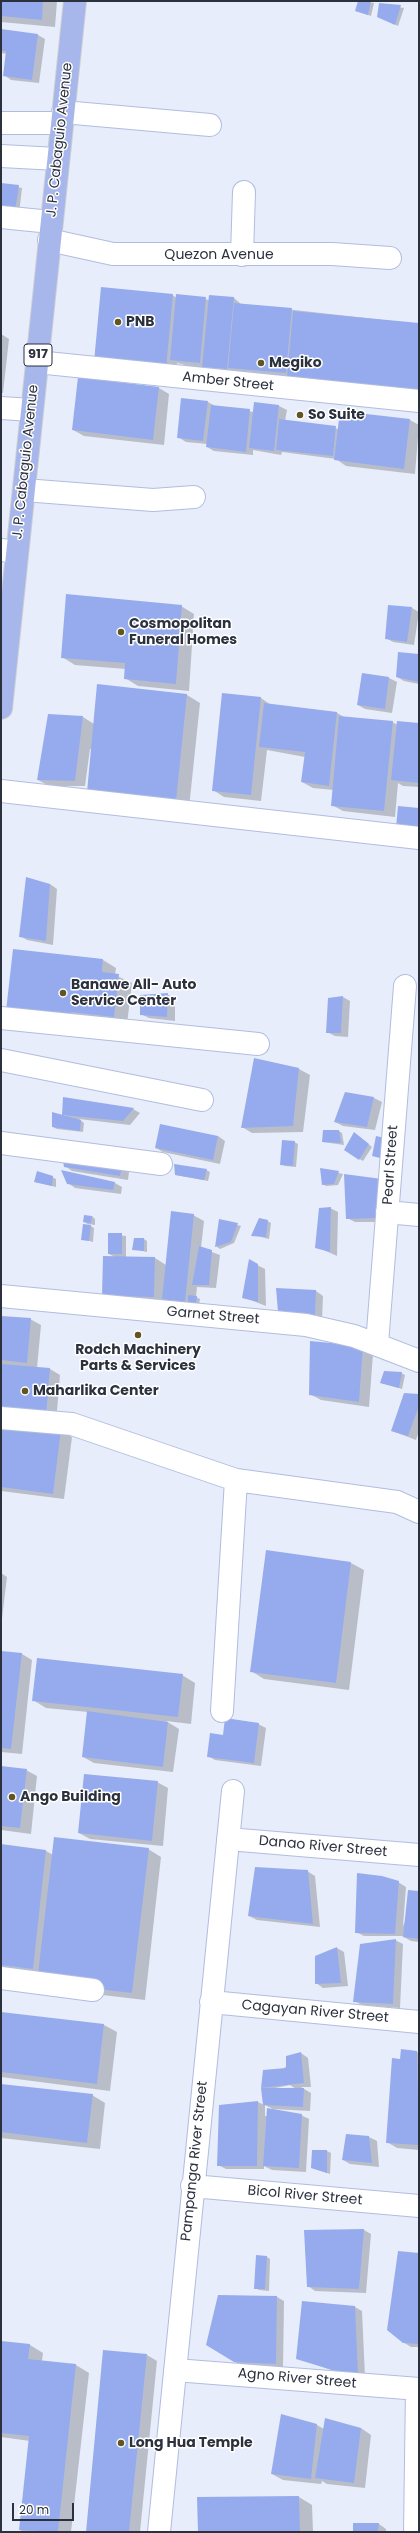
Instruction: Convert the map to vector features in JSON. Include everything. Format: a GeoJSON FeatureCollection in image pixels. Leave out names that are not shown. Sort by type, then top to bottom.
{"type":"FeatureCollection","features":[{"type":"Feature","properties":{"kind":"main road","name":"J. P. Cabaguio Avenue"},"geometry":{"type":"LineString","coordinates":[[1,708],[9,551],[24,490],[75,1]]}},
{"type":"Feature","properties":{"kind":"street"},"geometry":{"type":"LineString","coordinates":[[1,123],[63,117],[210,125]]}},
{"type":"Feature","properties":{"kind":"street"},"geometry":{"type":"LineString","coordinates":[[1,156],[58,159]]}},
{"type":"Feature","properties":{"kind":"street"},"geometry":{"type":"LineString","coordinates":[[242,255],[244,192]]}},
{"type":"Feature","properties":{"kind":"street","name":"Quezon Avenue"},"geometry":{"type":"LineString","coordinates":[[1,218],[50,231],[113,254],[332,254],[390,258]]}},
{"type":"Feature","properties":{"kind":"street","name":"Amber Street"},"geometry":{"type":"LineString","coordinates":[[37,362],[419,401]]}},
{"type":"Feature","properties":{"kind":"street"},"geometry":{"type":"LineString","coordinates":[[1,408],[32,410]]}},
{"type":"Feature","properties":{"kind":"street"},"geometry":{"type":"LineString","coordinates":[[24,490],[153,500],[194,497]]}},
{"type":"Feature","properties":{"kind":"street"},"geometry":{"type":"LineString","coordinates":[[1,790],[419,838]]}},
{"type":"Feature","properties":{"kind":"street","name":"Pearl Street"},"geometry":{"type":"LineString","coordinates":[[377,1344],[405,986]]}},
{"type":"Feature","properties":{"kind":"street"},"geometry":{"type":"LineString","coordinates":[[1,1018],[258,1044]]}},
{"type":"Feature","properties":{"kind":"street"},"geometry":{"type":"LineString","coordinates":[[1,1060],[202,1100]]}},
{"type":"Feature","properties":{"kind":"street"},"geometry":{"type":"LineString","coordinates":[[1,1143],[161,1164]]}},
{"type":"Feature","properties":{"kind":"street"},"geometry":{"type":"LineString","coordinates":[[387,1212],[419,1215]]}},
{"type":"Feature","properties":{"kind":"street","name":"Garnet Street"},"geometry":{"type":"LineString","coordinates":[[1,1296],[306,1325],[336,1331],[377,1344],[419,1360]]}},
{"type":"Feature","properties":{"kind":"street"},"geometry":{"type":"LineString","coordinates":[[1,1418],[72,1424],[236,1480],[397,1502],[419,1512]]}},
{"type":"Feature","properties":{"kind":"street"},"geometry":{"type":"LineString","coordinates":[[222,1711],[236,1480]]}},
{"type":"Feature","properties":{"kind":"street","name":"Pampanga River Street"},"geometry":{"type":"LineString","coordinates":[[159,2532],[192,2186],[233,1791]]}},
{"type":"Feature","properties":{"kind":"street","name":"Danao River Street"},"geometry":{"type":"LineString","coordinates":[[228,1839],[419,1855]]}},
{"type":"Feature","properties":{"kind":"street"},"geometry":{"type":"LineString","coordinates":[[1,1978],[94,1990]]}},
{"type":"Feature","properties":{"kind":"street","name":"Cagayan River Street"},"geometry":{"type":"LineString","coordinates":[[211,2002],[419,2022]]}},
{"type":"Feature","properties":{"kind":"street","name":"Bicol River Street"},"geometry":{"type":"LineString","coordinates":[[192,2186],[419,2206]]}},
{"type":"Feature","properties":{"kind":"street","name":"Agno River Street"},"geometry":{"type":"LineString","coordinates":[[175,2370],[418,2389]]}},
{"type":"Feature","properties":{"kind":"street"},"geometry":{"type":"LineString","coordinates":[[415,2532],[418,2389]]}},
{"type":"Feature","properties":{"kind":"building"},"geometry":{"type":"Polygon","coordinates":[[[1,1],[43,1],[42,20],[1,16],[1,1]]]}},
{"type":"Feature","properties":{"kind":"building"},"geometry":{"type":"Polygon","coordinates":[[[358,1],[371,1],[368,15],[355,11],[358,1]]]}},
{"type":"Feature","properties":{"kind":"building"},"geometry":{"type":"Polygon","coordinates":[[[379,3],[401,5],[395,25],[377,17],[379,3]]]}},
{"type":"Feature","properties":{"kind":"building"},"geometry":{"type":"Polygon","coordinates":[[[1,29],[38,34],[32,80],[3,76],[6,51],[1,51],[1,29]]]}},
{"type":"Feature","properties":{"kind":"building"},"geometry":{"type":"Polygon","coordinates":[[[1,183],[19,185],[15,212],[1,211],[1,183]]]}},
{"type":"Feature","properties":{"kind":"building"},"geometry":{"type":"Polygon","coordinates":[[[101,287],[173,294],[166,369],[94,362],[101,287]]]}},
{"type":"Feature","properties":{"kind":"building"},"geometry":{"type":"Polygon","coordinates":[[[176,294],[206,297],[200,363],[170,360],[176,294]]]}},
{"type":"Feature","properties":{"kind":"building"},"geometry":{"type":"Polygon","coordinates":[[[209,295],[234,297],[227,369],[202,367],[209,295]]]}},
{"type":"Feature","properties":{"kind":"building"},"geometry":{"type":"Polygon","coordinates":[[[234,303],[292,308],[286,373],[228,368],[234,303]]]}},
{"type":"Feature","properties":{"kind":"building"},"geometry":{"type":"Polygon","coordinates":[[[293,311],[419,323],[419,390],[287,376],[293,311]]]}},
{"type":"Feature","properties":{"kind":"building"},"geometry":{"type":"Polygon","coordinates":[[[78,377],[159,387],[153,440],[72,430],[78,377]]]}},
{"type":"Feature","properties":{"kind":"building"},"geometry":{"type":"Polygon","coordinates":[[[181,398],[208,401],[203,441],[177,438],[181,398]]]}},
{"type":"Feature","properties":{"kind":"building"},"geometry":{"type":"Polygon","coordinates":[[[254,402],[279,405],[274,451],[249,448],[254,402]]]}},
{"type":"Feature","properties":{"kind":"building"},"geometry":{"type":"Polygon","coordinates":[[[211,405],[250,409],[246,452],[206,447],[211,405]]]}},
{"type":"Feature","properties":{"kind":"building"},"geometry":{"type":"Polygon","coordinates":[[[340,411],[410,419],[404,469],[334,460],[340,411]]]}},
{"type":"Feature","properties":{"kind":"building"},"geometry":{"type":"Polygon","coordinates":[[[279,419],[336,426],[333,456],[276,450],[279,419]]]}},
{"type":"Feature","properties":{"kind":"building","name":"Cosmopolitan Funeral Homes"},"geometry":{"type":"Polygon","coordinates":[[[66,594],[182,605],[176,684],[124,679],[125,663],[61,658],[66,594]]]}},
{"type":"Feature","properties":{"kind":"building"},"geometry":{"type":"Polygon","coordinates":[[[388,605],[412,607],[407,642],[385,639],[388,605]]]}},
{"type":"Feature","properties":{"kind":"building"},"geometry":{"type":"Polygon","coordinates":[[[398,652],[419,654],[419,682],[396,677],[398,652]]]}},
{"type":"Feature","properties":{"kind":"building"},"geometry":{"type":"Polygon","coordinates":[[[362,673],[389,677],[385,709],[357,705],[362,673]]]}},
{"type":"Feature","properties":{"kind":"building"},"geometry":{"type":"Polygon","coordinates":[[[97,684],[187,694],[176,801],[87,792],[97,684]]]}},
{"type":"Feature","properties":{"kind":"building"},"geometry":{"type":"Polygon","coordinates":[[[222,693],[261,697],[251,795],[212,791],[222,693]]]}},
{"type":"Feature","properties":{"kind":"building"},"geometry":{"type":"Polygon","coordinates":[[[264,703],[337,712],[329,786],[301,782],[305,752],[259,747],[264,703]]]}},
{"type":"Feature","properties":{"kind":"building"},"geometry":{"type":"Polygon","coordinates":[[[48,714],[83,716],[75,781],[37,780],[48,714]]]}},
{"type":"Feature","properties":{"kind":"building"},"geometry":{"type":"Polygon","coordinates":[[[339,716],[393,721],[384,811],[331,806],[339,716]]]}},
{"type":"Feature","properties":{"kind":"building"},"geometry":{"type":"Polygon","coordinates":[[[397,721],[419,723],[419,783],[391,780],[397,721]]]}},
{"type":"Feature","properties":{"kind":"building"},"geometry":{"type":"Polygon","coordinates":[[[398,806],[419,808],[419,830],[396,828],[398,806]]]}},
{"type":"Feature","properties":{"kind":"building"},"geometry":{"type":"Polygon","coordinates":[[[26,877],[50,884],[46,941],[19,937],[26,877]]]}},
{"type":"Feature","properties":{"kind":"building","name":"Banawe All- Auto Service Center"},"geometry":{"type":"Polygon","coordinates":[[[13,949],[103,959],[102,972],[119,974],[114,1017],[71,1012],[71,1018],[6,1011],[13,949]]]}},
{"type":"Feature","properties":{"kind":"building"},"geometry":{"type":"Polygon","coordinates":[[[168,993],[167,1017],[140,1015],[140,995],[168,993]]]}},
{"type":"Feature","properties":{"kind":"building"},"geometry":{"type":"Polygon","coordinates":[[[343,996],[341,1033],[326,1033],[328,998],[343,996]]]}},
{"type":"Feature","properties":{"kind":"building"},"geometry":{"type":"Polygon","coordinates":[[[254,1058],[299,1068],[293,1126],[241,1128],[254,1058]]]}},
{"type":"Feature","properties":{"kind":"building"},"geometry":{"type":"Polygon","coordinates":[[[345,1092],[374,1097],[367,1127],[334,1122],[345,1092]]]}},
{"type":"Feature","properties":{"kind":"building"},"geometry":{"type":"Polygon","coordinates":[[[63,1097],[134,1108],[123,1121],[62,1115],[63,1097]]]}},
{"type":"Feature","properties":{"kind":"building"},"geometry":{"type":"Polygon","coordinates":[[[52,1112],[81,1120],[80,1131],[52,1127],[52,1112]]]}},
{"type":"Feature","properties":{"kind":"building"},"geometry":{"type":"Polygon","coordinates":[[[160,1124],[218,1136],[213,1160],[155,1148],[160,1124]]]}},
{"type":"Feature","properties":{"kind":"building"},"geometry":{"type":"Polygon","coordinates":[[[323,1130],[339,1130],[341,1143],[322,1142],[323,1130]]]}},
{"type":"Feature","properties":{"kind":"building"},"geometry":{"type":"Polygon","coordinates":[[[354,1132],[369,1144],[359,1160],[344,1150],[354,1132]]]}},
{"type":"Feature","properties":{"kind":"building"},"geometry":{"type":"Polygon","coordinates":[[[376,1136],[389,1139],[380,1158],[372,1156],[376,1136]]]}},
{"type":"Feature","properties":{"kind":"building"},"geometry":{"type":"Polygon","coordinates":[[[282,1140],[295,1141],[293,1166],[280,1165],[282,1140]]]}},
{"type":"Feature","properties":{"kind":"building"},"geometry":{"type":"Polygon","coordinates":[[[62,1154],[122,1167],[120,1176],[64,1167],[62,1154]]]}},
{"type":"Feature","properties":{"kind":"building"},"geometry":{"type":"Polygon","coordinates":[[[174,1164],[207,1169],[204,1180],[175,1175],[174,1164]]]}},
{"type":"Feature","properties":{"kind":"building"},"geometry":{"type":"Polygon","coordinates":[[[320,1168],[339,1171],[334,1184],[322,1185],[320,1168]]]}},
{"type":"Feature","properties":{"kind":"building"},"geometry":{"type":"Polygon","coordinates":[[[61,1170],[115,1182],[113,1190],[67,1184],[61,1170]]]}},
{"type":"Feature","properties":{"kind":"building"},"geometry":{"type":"Polygon","coordinates":[[[37,1171],[53,1176],[52,1186],[34,1182],[37,1171]]]}},
{"type":"Feature","properties":{"kind":"building"},"geometry":{"type":"Polygon","coordinates":[[[344,1174],[382,1179],[378,1218],[346,1219],[344,1174]]]}},
{"type":"Feature","properties":{"kind":"building"},"geometry":{"type":"Polygon","coordinates":[[[331,1207],[330,1252],[315,1248],[319,1208],[331,1207]]]}},
{"type":"Feature","properties":{"kind":"building"},"geometry":{"type":"Polygon","coordinates":[[[171,1211],[194,1214],[185,1302],[162,1299],[171,1211]]]}},
{"type":"Feature","properties":{"kind":"building"},"geometry":{"type":"Polygon","coordinates":[[[84,1215],[92,1216],[91,1223],[83,1222],[84,1215]]]}},
{"type":"Feature","properties":{"kind":"building"},"geometry":{"type":"Polygon","coordinates":[[[259,1218],[268,1220],[266,1237],[251,1236],[259,1218]]]}},
{"type":"Feature","properties":{"kind":"building"},"geometry":{"type":"Polygon","coordinates":[[[219,1219],[238,1223],[231,1242],[215,1247],[219,1219]]]}},
{"type":"Feature","properties":{"kind":"building"},"geometry":{"type":"Polygon","coordinates":[[[83,1224],[91,1225],[89,1241],[81,1240],[83,1224]]]}},
{"type":"Feature","properties":{"kind":"building"},"geometry":{"type":"Polygon","coordinates":[[[108,1233],[122,1233],[122,1254],[108,1254],[108,1233]]]}},
{"type":"Feature","properties":{"kind":"building"},"geometry":{"type":"Polygon","coordinates":[[[134,1238],[144,1238],[144,1251],[132,1250],[134,1238]]]}},
{"type":"Feature","properties":{"kind":"building"},"geometry":{"type":"Polygon","coordinates":[[[199,1246],[212,1250],[209,1285],[192,1285],[199,1246]]]}},
{"type":"Feature","properties":{"kind":"building"},"geometry":{"type":"Polygon","coordinates":[[[103,1256],[155,1257],[154,1297],[102,1296],[103,1256]]]}},
{"type":"Feature","properties":{"kind":"building"},"geometry":{"type":"Polygon","coordinates":[[[249,1259],[258,1264],[258,1302],[242,1298],[249,1259]]]}},
{"type":"Feature","properties":{"kind":"building"},"geometry":{"type":"Polygon","coordinates":[[[276,1288],[316,1290],[315,1315],[278,1312],[276,1288]]]}},
{"type":"Feature","properties":{"kind":"building"},"geometry":{"type":"Polygon","coordinates":[[[188,1295],[197,1296],[196,1304],[188,1303],[188,1295]]]}},
{"type":"Feature","properties":{"kind":"building"},"geometry":{"type":"Polygon","coordinates":[[[1,1316],[31,1318],[27,1363],[1,1360],[1,1316]]]}},
{"type":"Feature","properties":{"kind":"building"},"geometry":{"type":"Polygon","coordinates":[[[310,1341],[363,1346],[359,1402],[309,1395],[310,1341]]]}},
{"type":"Feature","properties":{"kind":"building","name":"Maharlika Center"},"geometry":{"type":"Polygon","coordinates":[[[1,1364],[50,1368],[46,1417],[1,1414],[1,1364]]]}},
{"type":"Feature","properties":{"kind":"building"},"geometry":{"type":"Polygon","coordinates":[[[384,1371],[402,1372],[399,1388],[380,1383],[384,1371]]]}},
{"type":"Feature","properties":{"kind":"building"},"geometry":{"type":"Polygon","coordinates":[[[404,1393],[419,1394],[419,1406],[408,1436],[391,1431],[404,1393]]]}},
{"type":"Feature","properties":{"kind":"building"},"geometry":{"type":"Polygon","coordinates":[[[1,1422],[61,1430],[53,1494],[1,1487],[1,1422]]]}},
{"type":"Feature","properties":{"kind":"building"},"geometry":{"type":"Polygon","coordinates":[[[266,1550],[351,1562],[336,1683],[250,1672],[266,1550]]]}},
{"type":"Feature","properties":{"kind":"building"},"geometry":{"type":"Polygon","coordinates":[[[1,1651],[22,1653],[11,1749],[1,1748],[1,1651]]]}},
{"type":"Feature","properties":{"kind":"building"},"geometry":{"type":"Polygon","coordinates":[[[37,1658],[183,1674],[178,1717],[32,1701],[37,1658]]]}},
{"type":"Feature","properties":{"kind":"building"},"geometry":{"type":"Polygon","coordinates":[[[87,1711],[168,1722],[163,1767],[82,1757],[87,1711]]]}},
{"type":"Feature","properties":{"kind":"building"},"geometry":{"type":"Polygon","coordinates":[[[225,1718],[259,1723],[254,1763],[207,1757],[210,1733],[223,1735],[225,1718]]]}},
{"type":"Feature","properties":{"kind":"building","name":"Ango Building"},"geometry":{"type":"Polygon","coordinates":[[[1,1766],[27,1769],[20,1828],[1,1826],[1,1766]]]}},
{"type":"Feature","properties":{"kind":"building"},"geometry":{"type":"Polygon","coordinates":[[[84,1774],[158,1781],[152,1841],[78,1833],[84,1774]]]}},
{"type":"Feature","properties":{"kind":"building"},"geometry":{"type":"Polygon","coordinates":[[[54,1837],[149,1848],[132,1993],[37,1982],[54,1837]]]}},
{"type":"Feature","properties":{"kind":"building"},"geometry":{"type":"Polygon","coordinates":[[[1,1844],[46,1850],[33,1969],[1,1965],[1,1844]]]}},
{"type":"Feature","properties":{"kind":"building"},"geometry":{"type":"Polygon","coordinates":[[[255,1867],[308,1870],[313,1924],[248,1916],[255,1867]]]}},
{"type":"Feature","properties":{"kind":"building"},"geometry":{"type":"Polygon","coordinates":[[[357,1873],[382,1876],[399,1881],[395,1934],[355,1933],[357,1873]]]}},
{"type":"Feature","properties":{"kind":"building"},"geometry":{"type":"Polygon","coordinates":[[[408,1890],[419,1891],[419,1939],[403,1937],[408,1890]]]}},
{"type":"Feature","properties":{"kind":"building"},"geometry":{"type":"Polygon","coordinates":[[[396,1939],[393,2004],[353,2002],[360,1944],[396,1939]]]}},
{"type":"Feature","properties":{"kind":"building"},"geometry":{"type":"Polygon","coordinates":[[[337,1947],[341,1983],[315,1984],[315,1956],[337,1947]]]}},
{"type":"Feature","properties":{"kind":"building"},"geometry":{"type":"Polygon","coordinates":[[[1,2012],[104,2024],[97,2084],[1,2072],[1,2012]]]}},
{"type":"Feature","properties":{"kind":"building"},"geometry":{"type":"Polygon","coordinates":[[[401,2049],[417,2051],[419,2145],[386,2143],[392,2058],[400,2059],[401,2049]]]}},
{"type":"Feature","properties":{"kind":"building"},"geometry":{"type":"Polygon","coordinates":[[[301,2052],[304,2083],[261,2088],[263,2070],[286,2068],[286,2056],[301,2052]]]}},
{"type":"Feature","properties":{"kind":"building"},"geometry":{"type":"Polygon","coordinates":[[[1,2084],[93,2094],[87,2143],[1,2132],[1,2084]]]}},
{"type":"Feature","properties":{"kind":"building"},"geometry":{"type":"Polygon","coordinates":[[[261,2088],[304,2088],[303,2107],[263,2105],[261,2088]]]}},
{"type":"Feature","properties":{"kind":"building"},"geometry":{"type":"Polygon","coordinates":[[[258,2101],[257,2166],[217,2166],[219,2105],[258,2101]]]}},
{"type":"Feature","properties":{"kind":"building"},"geometry":{"type":"Polygon","coordinates":[[[267,2108],[302,2114],[299,2168],[263,2166],[267,2108]]]}},
{"type":"Feature","properties":{"kind":"building"},"geometry":{"type":"Polygon","coordinates":[[[346,2134],[369,2136],[372,2163],[342,2160],[346,2134]]]}},
{"type":"Feature","properties":{"kind":"building"},"geometry":{"type":"Polygon","coordinates":[[[312,2150],[327,2150],[327,2173],[311,2168],[312,2150]]]}},
{"type":"Feature","properties":{"kind":"building"},"geometry":{"type":"Polygon","coordinates":[[[364,2229],[359,2289],[307,2287],[304,2230],[364,2229]]]}},
{"type":"Feature","properties":{"kind":"building"},"geometry":{"type":"Polygon","coordinates":[[[398,2251],[419,2253],[419,2344],[403,2343],[387,2330],[398,2251]]]}},
{"type":"Feature","properties":{"kind":"building"},"geometry":{"type":"Polygon","coordinates":[[[256,2255],[267,2256],[265,2289],[254,2289],[256,2255]]]}},
{"type":"Feature","properties":{"kind":"building"},"geometry":{"type":"Polygon","coordinates":[[[218,2295],[277,2296],[276,2364],[234,2362],[206,2345],[218,2295]]]}},
{"type":"Feature","properties":{"kind":"building"},"geometry":{"type":"Polygon","coordinates":[[[302,2301],[355,2306],[358,2373],[339,2372],[296,2359],[302,2301]]]}},
{"type":"Feature","properties":{"kind":"building"},"geometry":{"type":"Polygon","coordinates":[[[1,2341],[30,2344],[28,2359],[76,2364],[58,2532],[19,2530],[29,2436],[1,2433],[1,2341]]]}},
{"type":"Feature","properties":{"kind":"building"},"geometry":{"type":"Polygon","coordinates":[[[103,2350],[147,2354],[129,2532],[86,2532],[103,2350]]]}},
{"type":"Feature","properties":{"kind":"building"},"geometry":{"type":"Polygon","coordinates":[[[281,2414],[317,2424],[311,2479],[271,2474],[281,2414]]]}},
{"type":"Feature","properties":{"kind":"building"},"geometry":{"type":"Polygon","coordinates":[[[325,2418],[361,2428],[354,2483],[315,2478],[325,2418]]]}},
{"type":"Feature","properties":{"kind":"building"},"geometry":{"type":"Polygon","coordinates":[[[299,2496],[300,2532],[198,2532],[197,2497],[299,2496]]]}},
{"type":"Feature","properties":{"kind":"building"},"geometry":{"type":"Polygon","coordinates":[[[353,2523],[379,2523],[378,2532],[353,2532],[353,2523]]]}},
{"type":"Feature","properties":{"kind":"place","name":"PNB"},"geometry":{"type":"Point","coordinates":[118,322]}},
{"type":"Feature","properties":{"kind":"place","name":"Megiko"},"geometry":{"type":"Point","coordinates":[261,363]}},
{"type":"Feature","properties":{"kind":"place","name":"So Suite"},"geometry":{"type":"Point","coordinates":[300,415]}},
{"type":"Feature","properties":{"kind":"place","name":"Cosmopolitan Funeral Homes"},"geometry":{"type":"Point","coordinates":[121,632]}},
{"type":"Feature","properties":{"kind":"place","name":"Banawe All- Auto Service Center"},"geometry":{"type":"Point","coordinates":[63,993]}},
{"type":"Feature","properties":{"kind":"place","name":"Rodch Machinery Parts & Services"},"geometry":{"type":"Point","coordinates":[138,1335]}},
{"type":"Feature","properties":{"kind":"place","name":"Maharlika Center"},"geometry":{"type":"Point","coordinates":[25,1391]}},
{"type":"Feature","properties":{"kind":"place","name":"Ango Building"},"geometry":{"type":"Point","coordinates":[12,1797]}},
{"type":"Feature","properties":{"kind":"place","name":"Long Hua Temple"},"geometry":{"type":"Point","coordinates":[121,2443]}}]}
